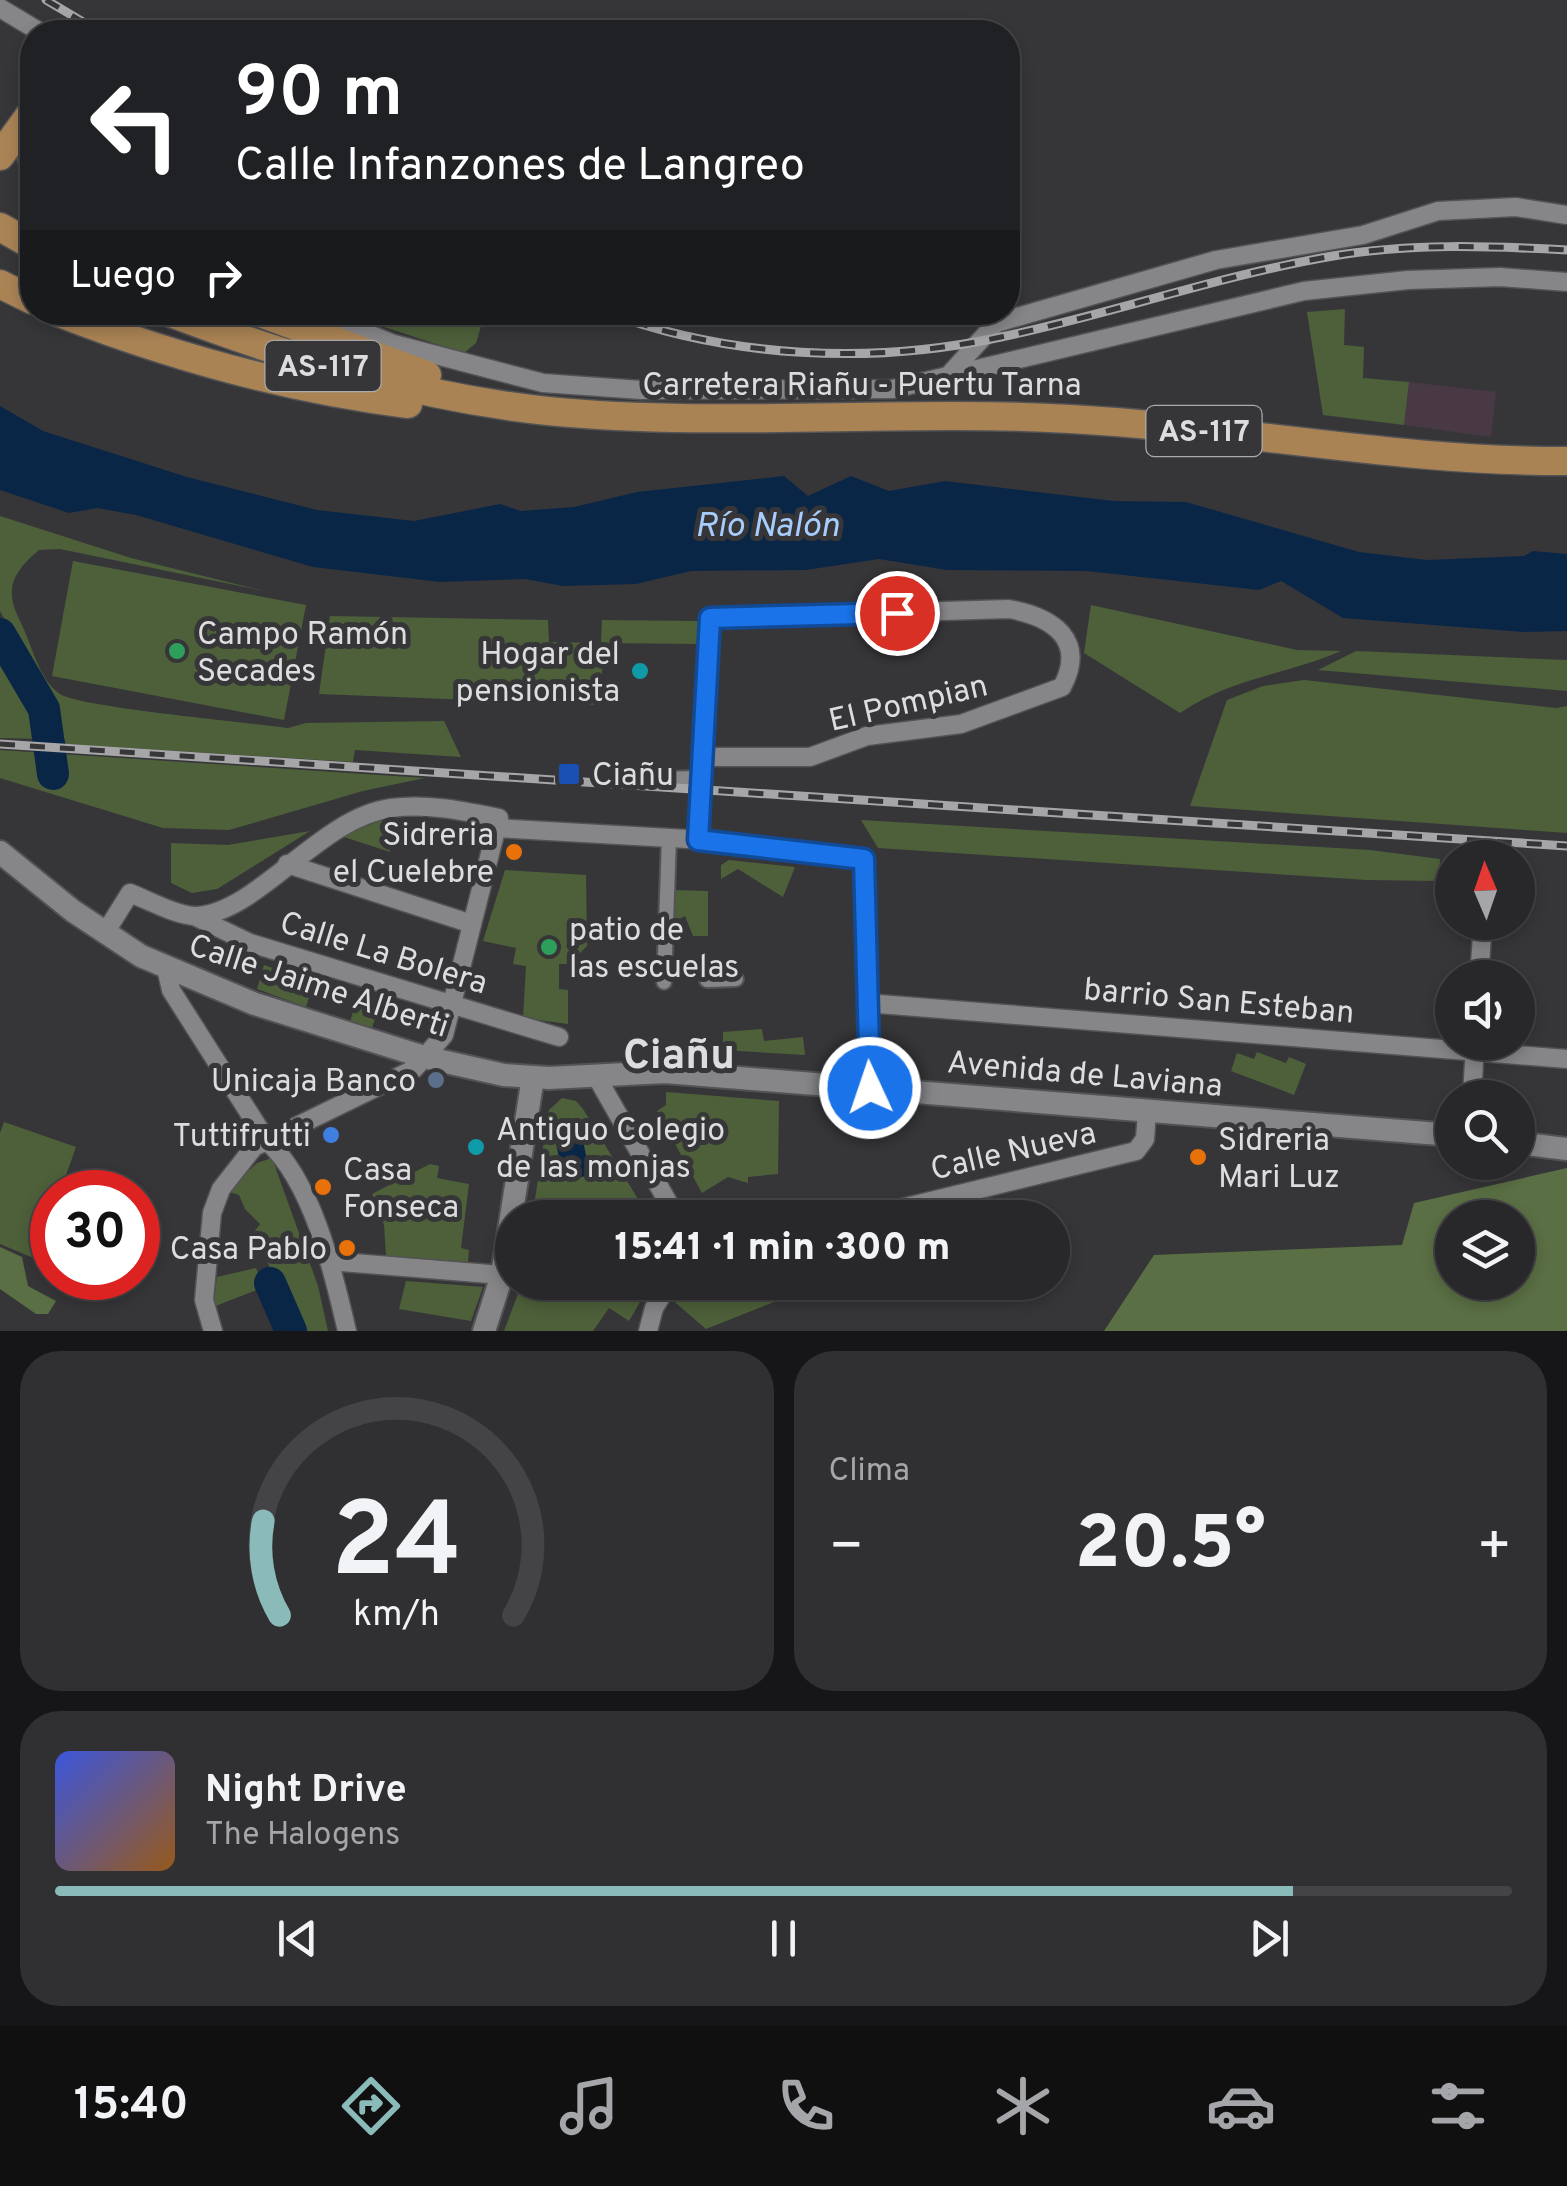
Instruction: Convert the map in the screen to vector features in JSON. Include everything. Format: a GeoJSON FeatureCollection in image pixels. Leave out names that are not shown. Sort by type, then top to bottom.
{"type":"FeatureCollection","features":[{"type":"Feature","properties":{"kind":"main road"},"geometry":{"type":"LineString","coordinates":[[0,156],[20,128]]}},
{"type":"Feature","properties":{"kind":"main road"},"geometry":{"type":"LineString","coordinates":[[91,325],[150,348],[368,399],[514,417],[545,411]]}},
{"type":"Feature","properties":{"kind":"main road","name":"Carretera Riañu - Puertu Tarna"},"geometry":{"type":"LineString","coordinates":[[206,325],[352,375],[545,411],[696,418],[1000,415],[1116,421],[1397,454],[1567,461]]}},
{"type":"Feature","properties":{"kind":"main road"},"geometry":{"type":"LineString","coordinates":[[290,325],[454,384],[483,401]]}},
{"type":"Feature","properties":{"kind":"street"},"geometry":{"type":"LineString","coordinates":[[1020,317],[1216,260],[1363,235],[1438,211],[1516,207],[1567,215]]}},
{"type":"Feature","properties":{"kind":"street"},"geometry":{"type":"LineString","coordinates":[[347,325],[394,344],[543,383],[641,390],[893,389],[1346,284],[1500,277],[1567,282]]}},
{"type":"Feature","properties":{"kind":"street"},"geometry":{"type":"LineString","coordinates":[[948,376],[995,325]]}},
{"type":"Feature","properties":{"kind":"street","name":"El Pompian"},"geometry":{"type":"LineString","coordinates":[[1009,610],[1044,618],[1068,642],[1072,656],[1070,672],[1062,687],[962,724],[866,736],[810,758],[706,756],[710,618],[1009,610]]}},
{"type":"Feature","properties":{"kind":"street"},"geometry":{"type":"LineString","coordinates":[[698,840],[706,756]]}},
{"type":"Feature","properties":{"kind":"street"},"geometry":{"type":"LineString","coordinates":[[645,779],[704,778]]}},
{"type":"Feature","properties":{"kind":"street"},"geometry":{"type":"LineString","coordinates":[[194,916],[224,908],[345,823],[390,808],[441,807],[498,823],[864,859],[870,1088]]}},
{"type":"Feature","properties":{"kind":"street"},"geometry":{"type":"LineString","coordinates":[[214,1331],[204,1300],[212,1213],[221,1189],[254,1147],[414,1069],[444,1035],[498,823]]}},
{"type":"Feature","properties":{"kind":"street"},"geometry":{"type":"LineString","coordinates":[[664,982],[668,838]]}},
{"type":"Feature","properties":{"kind":"street","name":"Calle Jaime Alberti"},"geometry":{"type":"LineString","coordinates":[[0,852],[104,933],[166,968],[255,1004],[424,1057],[533,1078]]}},
{"type":"Feature","properties":{"kind":"street"},"geometry":{"type":"LineString","coordinates":[[287,864],[472,924]]}},
{"type":"Feature","properties":{"kind":"street","name":"Calle La Bolera"},"geometry":{"type":"LineString","coordinates":[[104,933],[130,893],[250,942],[559,1037]]}},
{"type":"Feature","properties":{"kind":"street"},"geometry":{"type":"LineString","coordinates":[[166,968],[172,990],[267,1141],[289,1161],[329,1261],[347,1331]]}},
{"type":"Feature","properties":{"kind":"street"},"geometry":{"type":"LineString","coordinates":[[707,980],[736,979]]}},
{"type":"Feature","properties":{"kind":"street","name":"barrio San Esteban"},"geometry":{"type":"LineString","coordinates":[[866,1003],[1435,1044]]}},
{"type":"Feature","properties":{"kind":"street","name":"barrio San Esteban"},"geometry":{"type":"LineString","coordinates":[[1535,1055],[1567,1059]]}},
{"type":"Feature","properties":{"kind":"street","name":"Avenida de Laviana"},"geometry":{"type":"LineString","coordinates":[[533,1078],[665,1072],[1435,1134]]}},
{"type":"Feature","properties":{"kind":"street"},"geometry":{"type":"LineString","coordinates":[[594,1074],[667,1200]]}},
{"type":"Feature","properties":{"kind":"street"},"geometry":{"type":"LineString","coordinates":[[514,1200],[533,1078]]}},
{"type":"Feature","properties":{"kind":"street","name":"Calle Nueva"},"geometry":{"type":"LineString","coordinates":[[936,1200],[1136,1152],[1145,1138],[1147,1111]]}},
{"type":"Feature","properties":{"kind":"street"},"geometry":{"type":"LineString","coordinates":[[1535,1144],[1567,1149]]}},
{"type":"Feature","properties":{"kind":"street"},"geometry":{"type":"LineString","coordinates":[[329,1261],[495,1274]]}},
{"type":"Feature","properties":{"kind":"street"},"geometry":{"type":"LineString","coordinates":[[484,1331],[495,1297]]}},
{"type":"Feature","properties":{"kind":"street"},"geometry":{"type":"LineString","coordinates":[[648,1331],[659,1300]]}},
{"type":"Feature","properties":{"kind":"shaded area"},"geometry":{"type":"Polygon","coordinates":[[[1409,382],[1496,392],[1491,437],[1404,425],[1409,382]]]}},
{"type":"Feature","properties":{"kind":"green space"},"geometry":{"type":"Polygon","coordinates":[[[1345,309],[1344,345],[1364,347],[1363,378],[1409,382],[1404,425],[1323,415],[1307,312],[1345,309]]]}},
{"type":"Feature","properties":{"kind":"green space"},"geometry":{"type":"Polygon","coordinates":[[[378,325],[481,325],[476,343],[464,353],[378,325]]]}},
{"type":"Feature","properties":{"kind":"green space"},"geometry":{"type":"Polygon","coordinates":[[[0,516],[131,558],[264,591],[60,549],[39,550],[17,574],[12,600],[41,670],[60,694],[131,709],[288,728],[306,723],[444,721],[461,757],[355,750],[353,762],[66,744],[53,706],[0,611],[0,516]]]}},
{"type":"Feature","properties":{"kind":"green space","name":"Campo Ramón Secades"},"geometry":{"type":"Polygon","coordinates":[[[73,561],[306,605],[284,720],[52,676],[73,561]]]}},
{"type":"Feature","properties":{"kind":"green space"},"geometry":{"type":"Polygon","coordinates":[[[1091,605],[1297,650],[1341,651],[1238,684],[1180,713],[1084,653],[1091,605]]]}},
{"type":"Feature","properties":{"kind":"green space"},"geometry":{"type":"Polygon","coordinates":[[[330,616],[548,620],[549,642],[601,643],[602,620],[698,621],[698,644],[602,643],[602,705],[319,694],[330,616]]]}},
{"type":"Feature","properties":{"kind":"green space"},"geometry":{"type":"Polygon","coordinates":[[[0,644],[39,715],[39,739],[0,738],[0,644]]]}},
{"type":"Feature","properties":{"kind":"green space"},"geometry":{"type":"Polygon","coordinates":[[[1356,651],[1567,660],[1567,691],[1318,670],[1356,651]]]}},
{"type":"Feature","properties":{"kind":"green space"},"geometry":{"type":"Polygon","coordinates":[[[1304,680],[1556,708],[1567,706],[1567,833],[1190,806],[1227,700],[1263,686],[1304,680]]]}},
{"type":"Feature","properties":{"kind":"green space"},"geometry":{"type":"Polygon","coordinates":[[[0,750],[425,778],[363,791],[229,830],[163,828],[0,778],[0,750]]]}},
{"type":"Feature","properties":{"kind":"green space"},"geometry":{"type":"Polygon","coordinates":[[[392,816],[390,852],[341,836],[392,816]]]}},
{"type":"Feature","properties":{"kind":"green space"},"geometry":{"type":"Polygon","coordinates":[[[861,820],[1370,850],[1435,858],[1435,881],[1367,880],[878,848],[861,820]]]}},
{"type":"Feature","properties":{"kind":"green space"},"geometry":{"type":"Polygon","coordinates":[[[310,831],[217,889],[192,893],[171,883],[171,843],[228,845],[310,831]]]}},
{"type":"Feature","properties":{"kind":"green space"},"geometry":{"type":"Polygon","coordinates":[[[729,860],[795,867],[783,897],[738,869],[721,879],[721,865],[729,860]]]}},
{"type":"Feature","properties":{"kind":"green space","name":"patio de las escuelas"},"geometry":{"type":"Polygon","coordinates":[[[505,870],[586,875],[587,946],[569,964],[559,964],[559,989],[568,990],[568,1024],[523,1018],[526,966],[513,964],[516,948],[483,941],[505,870]]]}},
{"type":"Feature","properties":{"kind":"green space"},"geometry":{"type":"Polygon","coordinates":[[[673,890],[708,891],[708,936],[693,936],[685,916],[679,919],[680,929],[674,929],[673,890]]]}},
{"type":"Feature","properties":{"kind":"green space"},"geometry":{"type":"Polygon","coordinates":[[[264,965],[314,982],[306,1007],[257,989],[264,965]]]}},
{"type":"Feature","properties":{"kind":"green space"},"geometry":{"type":"Polygon","coordinates":[[[359,991],[383,998],[371,1030],[350,1022],[359,991]]]}},
{"type":"Feature","properties":{"kind":"green space"},"geometry":{"type":"Polygon","coordinates":[[[762,1029],[764,1041],[803,1037],[805,1055],[723,1050],[723,1032],[762,1029]]]}},
{"type":"Feature","properties":{"kind":"green space"},"geometry":{"type":"Polygon","coordinates":[[[1257,1052],[1286,1063],[1289,1057],[1306,1064],[1294,1095],[1231,1071],[1237,1053],[1254,1059],[1257,1052]]]}},
{"type":"Feature","properties":{"kind":"green space"},"geometry":{"type":"Polygon","coordinates":[[[666,1092],[779,1101],[778,1174],[748,1177],[748,1183],[728,1177],[702,1193],[657,1111],[666,1105],[666,1092]]]}},
{"type":"Feature","properties":{"kind":"green space"},"geometry":{"type":"Polygon","coordinates":[[[562,1098],[576,1101],[639,1200],[535,1200],[549,1110],[562,1098]]]}},
{"type":"Feature","properties":{"kind":"green space"},"geometry":{"type":"Polygon","coordinates":[[[4,1122],[76,1147],[68,1170],[30,1170],[30,1256],[0,1244],[0,1133],[4,1122]]]}},
{"type":"Feature","properties":{"kind":"green space"},"geometry":{"type":"Polygon","coordinates":[[[272,1158],[318,1286],[328,1331],[298,1331],[254,1232],[260,1224],[245,1209],[239,1195],[226,1191],[257,1163],[272,1158]]]}},
{"type":"Feature","properties":{"kind":"green space"},"geometry":{"type":"Polygon","coordinates":[[[430,1164],[439,1166],[437,1178],[469,1184],[461,1248],[469,1250],[468,1262],[386,1256],[384,1225],[372,1194],[430,1164]]]}},
{"type":"Feature","properties":{"kind":"green space"},"geometry":{"type":"Polygon","coordinates":[[[1567,1168],[1567,1331],[1104,1331],[1154,1255],[1402,1245],[1414,1203],[1515,1180],[1535,1180],[1535,1175],[1567,1168]]]}},
{"type":"Feature","properties":{"kind":"green space"},"geometry":{"type":"Polygon","coordinates":[[[0,1247],[22,1257],[30,1300],[56,1301],[48,1314],[36,1314],[0,1289],[0,1247]]]}},
{"type":"Feature","properties":{"kind":"green space"},"geometry":{"type":"Polygon","coordinates":[[[256,1268],[264,1287],[213,1307],[217,1277],[256,1268]]]}},
{"type":"Feature","properties":{"kind":"green space"},"geometry":{"type":"Polygon","coordinates":[[[406,1281],[483,1287],[471,1321],[399,1309],[406,1281]]]}},
{"type":"Feature","properties":{"kind":"green space"},"geometry":{"type":"Polygon","coordinates":[[[515,1300],[641,1300],[629,1321],[609,1308],[593,1331],[504,1331],[515,1300]]]}},
{"type":"Feature","properties":{"kind":"green space"},"geometry":{"type":"Polygon","coordinates":[[[672,1300],[779,1300],[706,1329],[672,1300]]]}},
{"type":"Feature","properties":{"kind":"water","name":"Río Nalón"},"geometry":{"type":"Polygon","coordinates":[[[0,406],[43,431],[187,477],[317,510],[414,521],[500,504],[521,511],[574,507],[637,492],[784,476],[808,496],[851,476],[889,491],[945,481],[1114,501],[1186,502],[1359,552],[1427,560],[1524,556],[1533,551],[1567,554],[1567,631],[1523,632],[1343,618],[1281,581],[1259,590],[1087,571],[947,570],[879,559],[806,570],[691,571],[636,584],[563,586],[525,579],[440,582],[313,567],[136,515],[97,508],[69,513],[0,490],[0,406]]]}},
{"type":"Feature","properties":{"kind":"water"},"geometry":{"type":"Polygon","coordinates":[[[579,1121],[590,1175],[564,1181],[552,1125],[579,1121]]]}},
{"type":"Feature","properties":{"kind":"waterway"},"geometry":{"type":"LineString","coordinates":[[0,634],[44,709],[53,774]]}},
{"type":"Feature","properties":{"kind":"waterway"},"geometry":{"type":"LineString","coordinates":[[270,1283],[291,1331]]}},
{"type":"Feature","properties":{"kind":"railway"},"geometry":{"type":"LineString","coordinates":[[46,0],[80,20]]}},
{"type":"Feature","properties":{"kind":"railway"},"geometry":{"type":"LineString","coordinates":[[647,325],[751,348],[852,354],[902,351],[1001,337],[1249,273],[1333,256],[1420,247],[1567,250]]}},
{"type":"Feature","properties":{"kind":"railway"},"geometry":{"type":"LineString","coordinates":[[0,744],[1567,846]]}},
{"type":"Feature","properties":{"kind":"place","name":"Campo Ramón Secades"},"geometry":{"type":"Point","coordinates":[177,651]}},
{"type":"Feature","properties":{"kind":"place","name":"Hogar del pensionista"},"geometry":{"type":"Point","coordinates":[640,671]}},
{"type":"Feature","properties":{"kind":"place","name":"Ciañu"},"geometry":{"type":"Point","coordinates":[569,774]}},
{"type":"Feature","properties":{"kind":"place","name":"Sidreria el Cuelebre"},"geometry":{"type":"Point","coordinates":[514,852]}},
{"type":"Feature","properties":{"kind":"place","name":"patio de las escuelas"},"geometry":{"type":"Point","coordinates":[549,947]}},
{"type":"Feature","properties":{"kind":"place","name":"Unicaja Banco"},"geometry":{"type":"Point","coordinates":[436,1080]}},
{"type":"Feature","properties":{"kind":"place","name":"Tuttifrutti"},"geometry":{"type":"Point","coordinates":[331,1135]}},
{"type":"Feature","properties":{"kind":"place","name":"Antiguo Colegio de las monjas"},"geometry":{"type":"Point","coordinates":[476,1147]}},
{"type":"Feature","properties":{"kind":"place","name":"Sidreria Mari Luz"},"geometry":{"type":"Point","coordinates":[1198,1157]}},
{"type":"Feature","properties":{"kind":"place","name":"Casa Fonseca"},"geometry":{"type":"Point","coordinates":[323,1187]}},
{"type":"Feature","properties":{"kind":"place","name":"Casa Pablo"},"geometry":{"type":"Point","coordinates":[347,1248]}},
{"type":"Feature","properties":{"kind":"district","name":"Ciañu"},"geometry":{"type":"Point","coordinates":[679,1053]}},
{"type":"Feature","properties":{"kind":"route"},"geometry":{"type":"LineString","coordinates":[[870,1088],[864,959],[868,868],[864,859],[856,854],[698,840],[706,756],[710,618],[897,613]]}}]}
